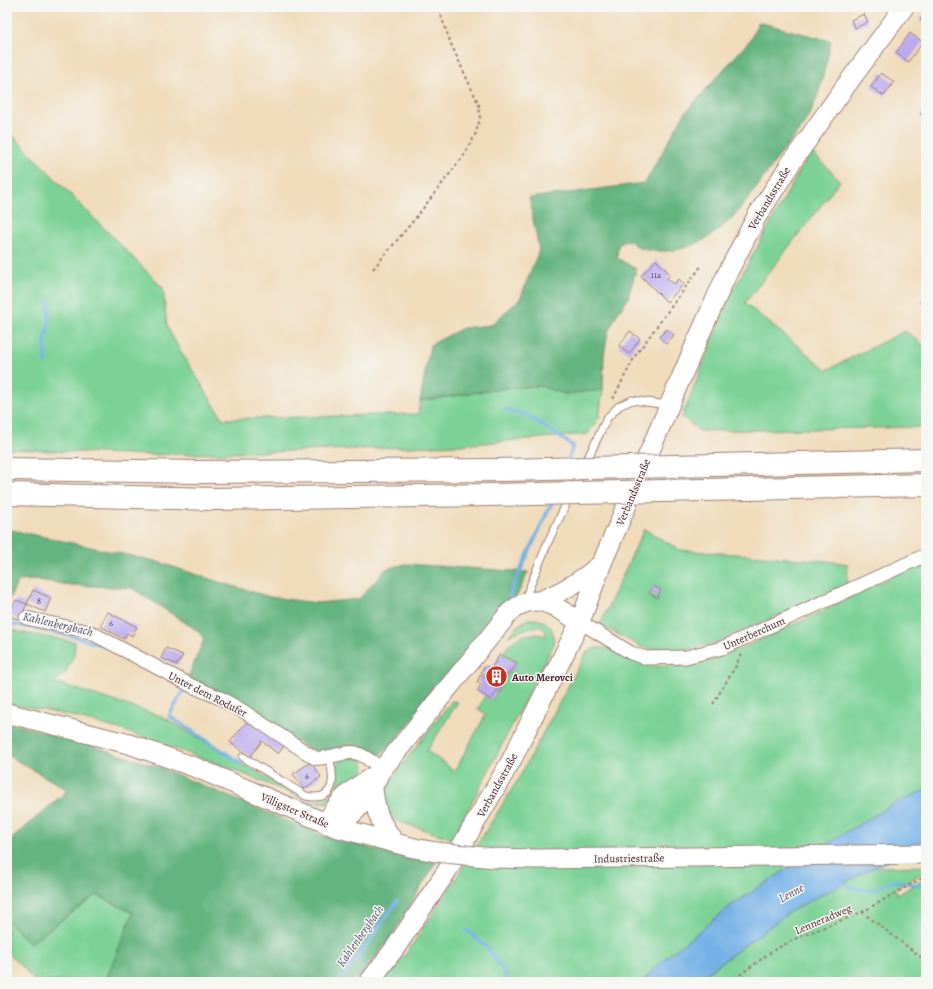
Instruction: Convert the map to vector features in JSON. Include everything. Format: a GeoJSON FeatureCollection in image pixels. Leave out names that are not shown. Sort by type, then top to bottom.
{"type":"FeatureCollection","features":[{"type":"Feature","properties":{"kind":"highway"},"geometry":{"type":"LineString","coordinates":[[7,469],[199,472],[498,470],[926,460]]}},
{"type":"Feature","properties":{"kind":"highway"},"geometry":{"type":"LineString","coordinates":[[7,494],[215,499],[489,495],[926,485]]}},
{"type":"Feature","properties":{"kind":"main road","name":"Verbandsstraße"},"geometry":{"type":"LineString","coordinates":[[369,982],[395,948],[447,870],[511,761],[580,622],[602,563],[669,405],[727,274],[757,216],[791,163],[904,7]]}},
{"type":"Feature","properties":{"kind":"main road","name":"Villigster Straße"},"geometry":{"type":"LineString","coordinates":[[7,713],[130,744],[197,768],[331,825],[347,820],[351,816],[379,777],[508,613],[517,605],[529,601],[542,600],[558,594],[576,584],[602,563]]}},
{"type":"Feature","properties":{"kind":"main road"},"geometry":{"type":"LineString","coordinates":[[542,600],[580,622]]}},
{"type":"Feature","properties":{"kind":"main road"},"geometry":{"type":"LineString","coordinates":[[379,777],[377,813],[395,843]]}},
{"type":"Feature","properties":{"kind":"main road","name":"Industriestraße"},"geometry":{"type":"LineString","coordinates":[[331,825],[395,843],[436,852],[494,858],[536,859],[926,854]]}},
{"type":"Feature","properties":{"kind":"street","name":"Unterberchum"},"geometry":{"type":"LineString","coordinates":[[580,622],[632,653],[646,658],[686,657],[722,648],[926,555]]}},
{"type":"Feature","properties":{"kind":"street","name":"Unter dem Rodufer"},"geometry":{"type":"LineString","coordinates":[[26,618],[90,632],[192,686],[244,710],[315,758],[329,758],[340,754],[356,753],[379,777]]}},
{"type":"Feature","properties":{"kind":"lane"},"geometry":{"type":"LineString","coordinates":[[523,603],[548,542],[607,418],[619,406],[632,400],[669,405]]}},
{"type":"Feature","properties":{"kind":"lane"},"geometry":{"type":"LineString","coordinates":[[243,757],[306,796],[315,798],[324,796],[330,790],[332,785],[334,778],[329,758]]}},
{"type":"Feature","properties":{"kind":"path"},"geometry":{"type":"LineString","coordinates":[[373,268],[414,220],[465,154],[476,133],[480,118],[479,105],[452,44],[438,7]]}},
{"type":"Feature","properties":{"kind":"path"},"geometry":{"type":"LineString","coordinates":[[623,378],[635,356],[702,265]]}},
{"type":"Feature","properties":{"kind":"path"},"geometry":{"type":"LineString","coordinates":[[713,704],[737,664],[746,637]]}},
{"type":"Feature","properties":{"kind":"path","name":"Lenneradweg"},"geometry":{"type":"LineString","coordinates":[[730,982],[774,950],[797,938],[862,912],[926,876]]}},
{"type":"Feature","properties":{"kind":"path"},"geometry":{"type":"LineString","coordinates":[[862,912],[926,961]]}},
{"type":"Feature","properties":{"kind":"green space"},"geometry":{"type":"Polygon","coordinates":[[[758,22],[831,41],[816,99],[808,117],[800,129],[753,192],[730,220],[717,231],[702,241],[685,248],[667,251],[643,249],[628,240],[618,245],[617,258],[636,269],[628,298],[617,314],[608,332],[604,355],[603,390],[565,394],[540,386],[507,388],[420,401],[430,345],[463,328],[491,325],[520,299],[539,250],[529,198],[645,183],[684,114],[751,39],[758,22]]]}},
{"type":"Feature","properties":{"kind":"green space"},"geometry":{"type":"Polygon","coordinates":[[[7,127],[11,134],[163,288],[167,327],[223,419],[418,414],[420,401],[507,388],[540,386],[565,394],[603,390],[599,417],[588,434],[461,445],[150,455],[7,449],[7,127]]]}},
{"type":"Feature","properties":{"kind":"green space"},"geometry":{"type":"Polygon","coordinates":[[[811,151],[840,181],[745,303],[827,370],[905,331],[926,347],[926,427],[700,431],[682,417],[732,292],[811,151]]]}},
{"type":"Feature","properties":{"kind":"green space"},"geometry":{"type":"Polygon","coordinates":[[[7,529],[155,561],[270,597],[317,603],[359,599],[386,569],[406,564],[528,572],[517,596],[386,750],[373,757],[323,757],[187,680],[204,639],[198,631],[132,588],[70,585],[38,580],[18,581],[7,604],[7,529]]]}},
{"type":"Feature","properties":{"kind":"green space"},"geometry":{"type":"Polygon","coordinates":[[[644,529],[680,550],[828,561],[848,564],[847,585],[713,644],[684,650],[660,651],[640,646],[600,625],[644,529]]]}},
{"type":"Feature","properties":{"kind":"green space"},"geometry":{"type":"Polygon","coordinates":[[[926,560],[926,790],[897,802],[821,847],[732,905],[662,961],[642,982],[382,982],[406,954],[445,896],[519,778],[586,653],[595,648],[610,648],[625,657],[647,666],[677,666],[710,661],[816,614],[926,560]]]}},
{"type":"Feature","properties":{"kind":"green space"},"geometry":{"type":"Polygon","coordinates":[[[528,619],[540,620],[549,625],[553,634],[553,646],[453,839],[394,820],[386,803],[385,795],[387,788],[412,752],[452,701],[458,702],[427,751],[455,771],[486,714],[478,709],[485,696],[492,700],[511,669],[513,670],[517,664],[502,655],[506,649],[515,640],[526,635],[539,634],[546,636],[545,630],[537,627],[508,636],[520,624],[528,619]]]}},
{"type":"Feature","properties":{"kind":"green space"},"geometry":{"type":"Polygon","coordinates":[[[7,628],[23,633],[75,642],[74,655],[65,674],[54,682],[161,716],[302,798],[319,801],[326,799],[334,792],[338,782],[338,762],[341,758],[361,759],[364,768],[359,776],[343,792],[332,800],[323,803],[314,802],[309,801],[227,767],[122,730],[71,716],[7,703],[7,628]]]}},
{"type":"Feature","properties":{"kind":"green space"},"geometry":{"type":"Polygon","coordinates":[[[7,722],[77,741],[156,766],[321,835],[400,856],[436,862],[389,940],[356,982],[105,982],[133,913],[97,895],[30,943],[7,921],[7,843],[68,790],[7,755],[7,722]]]}},
{"type":"Feature","properties":{"kind":"green space"},"geometry":{"type":"Polygon","coordinates":[[[926,866],[926,871],[895,889],[898,895],[926,877],[926,982],[695,982],[791,911],[874,867],[926,866]]]}},
{"type":"Feature","properties":{"kind":"green space"},"geometry":{"type":"Polygon","coordinates":[[[97,895],[133,913],[105,982],[36,982],[23,967],[7,953],[7,921],[30,943],[97,895]]]}},
{"type":"Feature","properties":{"kind":"water","name":"Lenne"},"geometry":{"type":"Polygon","coordinates":[[[926,790],[926,845],[874,867],[791,911],[695,982],[642,982],[662,961],[732,905],[821,847],[897,802],[926,790]]]}},
{"type":"Feature","properties":{"kind":"building"},"geometry":{"type":"Polygon","coordinates":[[[926,12],[926,25],[920,20],[926,12]]]}},
{"type":"Feature","properties":{"kind":"building"},"geometry":{"type":"Polygon","coordinates":[[[864,14],[868,22],[855,28],[851,20],[864,14]]]}},
{"type":"Feature","properties":{"kind":"building"},"geometry":{"type":"Polygon","coordinates":[[[910,33],[923,42],[908,62],[896,53],[910,33]]]}},
{"type":"Feature","properties":{"kind":"building"},"geometry":{"type":"Polygon","coordinates":[[[881,73],[894,82],[884,96],[871,87],[881,73]]]}},
{"type":"Feature","properties":{"kind":"building"},"geometry":{"type":"Polygon","coordinates":[[[926,106],[926,119],[920,114],[926,106]]]}},
{"type":"Feature","properties":{"kind":"building"},"geometry":{"type":"Polygon","coordinates":[[[656,260],[670,274],[667,278],[674,284],[679,279],[684,284],[667,302],[641,276],[656,260]]]}},
{"type":"Feature","properties":{"kind":"building"},"geometry":{"type":"Polygon","coordinates":[[[926,296],[926,306],[925,307],[920,302],[926,296]]]}},
{"type":"Feature","properties":{"kind":"building"},"geometry":{"type":"Polygon","coordinates":[[[667,329],[674,335],[666,344],[659,337],[667,329]]]}},
{"type":"Feature","properties":{"kind":"building"},"geometry":{"type":"Polygon","coordinates":[[[630,331],[640,339],[629,354],[619,346],[630,331]]]}},
{"type":"Feature","properties":{"kind":"building"},"geometry":{"type":"Polygon","coordinates":[[[654,586],[661,590],[657,598],[649,593],[654,586]]]}},
{"type":"Feature","properties":{"kind":"building"},"geometry":{"type":"Polygon","coordinates":[[[33,590],[51,598],[45,612],[27,604],[33,590]]]}},
{"type":"Feature","properties":{"kind":"building"},"geometry":{"type":"Polygon","coordinates":[[[16,600],[27,604],[19,620],[8,615],[16,600]]]}},
{"type":"Feature","properties":{"kind":"building"},"geometry":{"type":"Polygon","coordinates":[[[108,612],[137,627],[132,636],[127,633],[124,639],[100,626],[108,612]]]}},
{"type":"Feature","properties":{"kind":"building"},"geometry":{"type":"Polygon","coordinates":[[[166,648],[183,655],[177,665],[161,658],[166,648]]]}},
{"type":"Feature","properties":{"kind":"building","name":"Auto Merovci"},"geometry":{"type":"Polygon","coordinates":[[[500,654],[517,663],[513,670],[511,669],[491,700],[477,691],[481,684],[477,682],[480,675],[485,678],[487,675],[481,672],[483,668],[487,666],[491,669],[500,654]]]}},
{"type":"Feature","properties":{"kind":"building"},"geometry":{"type":"Polygon","coordinates":[[[250,718],[284,746],[278,754],[262,741],[250,757],[230,742],[250,718]]]}},
{"type":"Feature","properties":{"kind":"building"},"geometry":{"type":"Polygon","coordinates":[[[311,762],[321,777],[304,789],[293,774],[311,762]]]}},
{"type":"Feature","properties":{"kind":"waterway"},"geometry":{"type":"LineString","coordinates":[[46,363],[45,341],[49,321],[48,302]]}},
{"type":"Feature","properties":{"kind":"waterway"},"geometry":{"type":"LineString","coordinates":[[504,409],[529,416],[573,446],[568,460]]}},
{"type":"Feature","properties":{"kind":"waterway"},"geometry":{"type":"LineString","coordinates":[[510,598],[511,591],[552,502]]}},
{"type":"Feature","properties":{"kind":"waterway","name":"Kahlenbergbach"},"geometry":{"type":"LineString","coordinates":[[7,623],[76,637],[101,645]]}},
{"type":"Feature","properties":{"kind":"waterway","name":"Kahlenbergbach"},"geometry":{"type":"LineString","coordinates":[[182,687],[185,688],[169,716],[241,763]]}},
{"type":"Feature","properties":{"kind":"waterway"},"geometry":{"type":"LineString","coordinates":[[838,883],[861,890],[872,890],[894,881],[926,886]]}},
{"type":"Feature","properties":{"kind":"waterway","name":"Kahlenbergbach"},"geometry":{"type":"LineString","coordinates":[[339,982],[397,901]]}},
{"type":"Feature","properties":{"kind":"waterway","name":"Kahlenbergbach"},"geometry":{"type":"LineString","coordinates":[[466,930],[488,948],[510,982]]}},
{"type":"Feature","properties":{"kind":"place","name":"Auto Merovci"},"geometry":{"type":"Point","coordinates":[496,677]}}]}
